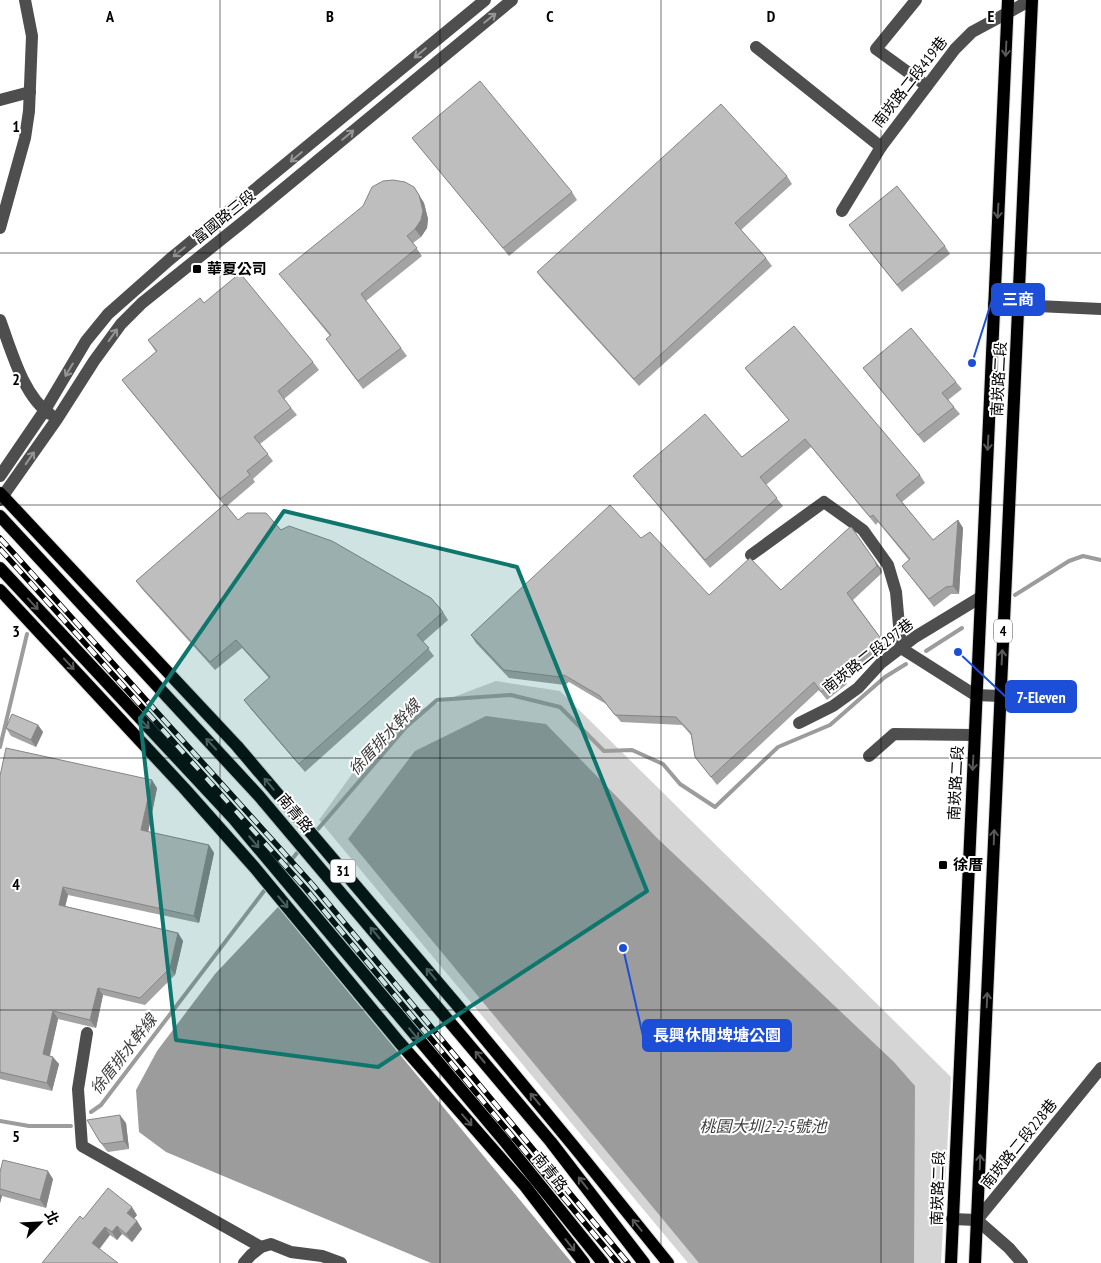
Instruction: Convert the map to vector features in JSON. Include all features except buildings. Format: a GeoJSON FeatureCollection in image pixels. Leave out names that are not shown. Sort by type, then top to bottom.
{"type":"FeatureCollection","features":[{"type":"Feature","properties":{"kind":"main road","name":"南崁路二段"},"geometry":{"type":"LineString","coordinates":[[975,1263],[1032,0]]}},
{"type":"Feature","properties":{"kind":"main road","name":"南崁路二段"},"geometry":{"type":"LineString","coordinates":[[951,1263],[1007,6]]}},
{"type":"Feature","properties":{"kind":"main road","name":"31"},"geometry":{"type":"LineString","coordinates":[[1,496],[237,746],[491,1046],[668,1263]]}},
{"type":"Feature","properties":{"kind":"main road","name":"南青路"},"geometry":{"type":"LineString","coordinates":[[0,516],[259,796],[551,1142],[644,1263]]}},
{"type":"Feature","properties":{"kind":"main road","name":"南青路"},"geometry":{"type":"LineString","coordinates":[[31,549],[89,588]]}},
{"type":"Feature","properties":{"kind":"main road","name":"南青路"},"geometry":{"type":"LineString","coordinates":[[0,568],[233,818],[603,1263]]}},
{"type":"Feature","properties":{"kind":"main road"},"geometry":{"type":"LineString","coordinates":[[0,590],[256,868],[429,1076],[525,1186],[584,1263]]}},
{"type":"Feature","properties":{"kind":"main road","name":"南青路"},"geometry":{"type":"LineString","coordinates":[[188,769],[220,829]]}},
{"type":"Feature","properties":{"kind":"main road","name":"南青路"},"geometry":{"type":"LineString","coordinates":[[491,1046],[522,1108]]}},
{"type":"Feature","properties":{"kind":"main road","name":"南青路"},"geometry":{"type":"LineString","coordinates":[[429,1076],[471,1102]]}},
{"type":"Feature","properties":{"kind":"street"},"geometry":{"type":"LineString","coordinates":[[0,228],[25,138],[30,111],[32,36],[25,0]]}},
{"type":"Feature","properties":{"kind":"street","name":"富國路三段"},"geometry":{"type":"LineString","coordinates":[[0,476],[44,410],[86,341],[108,314],[169,260],[485,0]]}},
{"type":"Feature","properties":{"kind":"street","name":"富國路三段"},"geometry":{"type":"LineString","coordinates":[[1,496],[57,419],[94,361],[121,324],[142,304],[512,0]]}},
{"type":"Feature","properties":{"kind":"street"},"geometry":{"type":"LineString","coordinates":[[916,0],[876,49],[926,86]]}},
{"type":"Feature","properties":{"kind":"street","name":"南崁路二段419巷"},"geometry":{"type":"LineString","coordinates":[[842,211],[880,147],[955,49],[972,32],[1007,6],[1032,0]]}},
{"type":"Feature","properties":{"kind":"street"},"geometry":{"type":"LineString","coordinates":[[458,21],[469,35]]}},
{"type":"Feature","properties":{"kind":"street"},"geometry":{"type":"LineString","coordinates":[[756,47],[880,147]]}},
{"type":"Feature","properties":{"kind":"street"},"geometry":{"type":"LineString","coordinates":[[0,100],[30,92]]}},
{"type":"Feature","properties":{"kind":"street"},"geometry":{"type":"LineString","coordinates":[[231,210],[244,222]]}},
{"type":"Feature","properties":{"kind":"street"},"geometry":{"type":"LineString","coordinates":[[994,304],[1101,309]]}},
{"type":"Feature","properties":{"kind":"street"},"geometry":{"type":"LineString","coordinates":[[0,320],[28,390],[44,410],[57,419]]}},
{"type":"Feature","properties":{"kind":"street"},"geometry":{"type":"LineString","coordinates":[[751,555],[824,502],[863,530],[888,565],[896,592],[901,648],[976,695],[1000,696]]}},
{"type":"Feature","properties":{"kind":"street","name":"南崁路二段297巷"},"geometry":{"type":"LineString","coordinates":[[799,722],[833,706],[858,688],[881,663],[901,648],[981,597]]}},
{"type":"Feature","properties":{"kind":"street"},"geometry":{"type":"LineString","coordinates":[[869,756],[894,734],[974,735]]}},
{"type":"Feature","properties":{"kind":"street"},"geometry":{"type":"LineString","coordinates":[[86,1033],[78,1089],[82,1146],[261,1247]]}},
{"type":"Feature","properties":{"kind":"street","name":"南崁路二段228巷"},"geometry":{"type":"LineString","coordinates":[[977,1220],[1099,1077]]}},
{"type":"Feature","properties":{"kind":"street"},"geometry":{"type":"LineString","coordinates":[[952,1219],[977,1220],[1009,1248],[1022,1263]]}},
{"type":"Feature","properties":{"kind":"street"},"geometry":{"type":"LineString","coordinates":[[244,1263],[261,1247],[271,1244],[291,1252],[322,1256],[341,1263]]}},
{"type":"Feature","properties":{"kind":"highlighted area"},"geometry":{"type":"Polygon","coordinates":[[[284,511],[517,567],[647,891],[378,1067],[176,1040],[140,719],[284,511]]]}},
{"type":"Feature","properties":{"kind":"shaded area","name":"桃園大圳2-2-5號池"},"geometry":{"type":"Polygon","coordinates":[[[496,681],[560,691],[951,1077],[941,1263],[688,1263],[319,820],[390,721],[496,681]]]}},
{"type":"Feature","properties":{"kind":"water","name":"桃園大圳2-2-5號池"},"geometry":{"type":"Polygon","coordinates":[[[486,716],[546,724],[657,838],[894,1062],[915,1086],[914,1263],[699,1263],[348,839],[415,751],[486,716]]]}},
{"type":"Feature","properties":{"kind":"water"},"geometry":{"type":"Polygon","coordinates":[[[278,907],[572,1263],[431,1263],[166,1152],[139,1132],[136,1090],[157,1051],[215,974],[278,907]]]}},
{"type":"Feature","properties":{"kind":"waterway","name":"徐厝排水幹線"},"geometry":{"type":"LineString","coordinates":[[1015,595],[1069,561],[1083,556],[1101,560]]}},
{"type":"Feature","properties":{"kind":"waterway","name":"徐厝排水幹線"},"geometry":{"type":"LineString","coordinates":[[926,651],[962,628]]}},
{"type":"Feature","properties":{"kind":"waterway"},"geometry":{"type":"LineString","coordinates":[[0,747],[27,634]]}},
{"type":"Feature","properties":{"kind":"waterway","name":"徐厝排水幹線"},"geometry":{"type":"LineString","coordinates":[[318,829],[406,727],[437,700],[511,695],[560,707],[604,751],[632,750],[663,764],[680,784],[715,807],[778,747],[830,725],[885,677],[906,664]]}},
{"type":"Feature","properties":{"kind":"waterway","name":"徐厝排水幹線"},"geometry":{"type":"LineString","coordinates":[[285,868],[297,853]]}},
{"type":"Feature","properties":{"kind":"waterway","name":"徐厝排水幹線"},"geometry":{"type":"LineString","coordinates":[[91,1112],[101,1105],[264,891]]}},
{"type":"Feature","properties":{"kind":"waterway","name":"徐厝排水幹線"},"geometry":{"type":"LineString","coordinates":[[0,1121],[29,1126],[71,1126]]}},
{"type":"Feature","properties":{"kind":"railway"},"geometry":{"type":"LineString","coordinates":[[0,538],[312,884],[628,1263]]}},
{"type":"Feature","properties":{"kind":"railway"},"geometry":{"type":"LineString","coordinates":[[0,549],[306,889],[618,1263]]}},
{"type":"Feature","properties":{"kind":"place","name":"華夏公司"},"geometry":{"type":"Point","coordinates":[197,269]}},
{"type":"Feature","properties":{"kind":"place","name":"三商"},"geometry":{"type":"Point","coordinates":[972,363]}},
{"type":"Feature","properties":{"kind":"place","name":"7-Eleven"},"geometry":{"type":"Point","coordinates":[958,652]}},
{"type":"Feature","properties":{"kind":"place","name":"徐厝"},"geometry":{"type":"Point","coordinates":[943,865]}},
{"type":"Feature","properties":{"kind":"place","name":"長興休閒埤塘公園"},"geometry":{"type":"Point","coordinates":[623,948]}}]}
